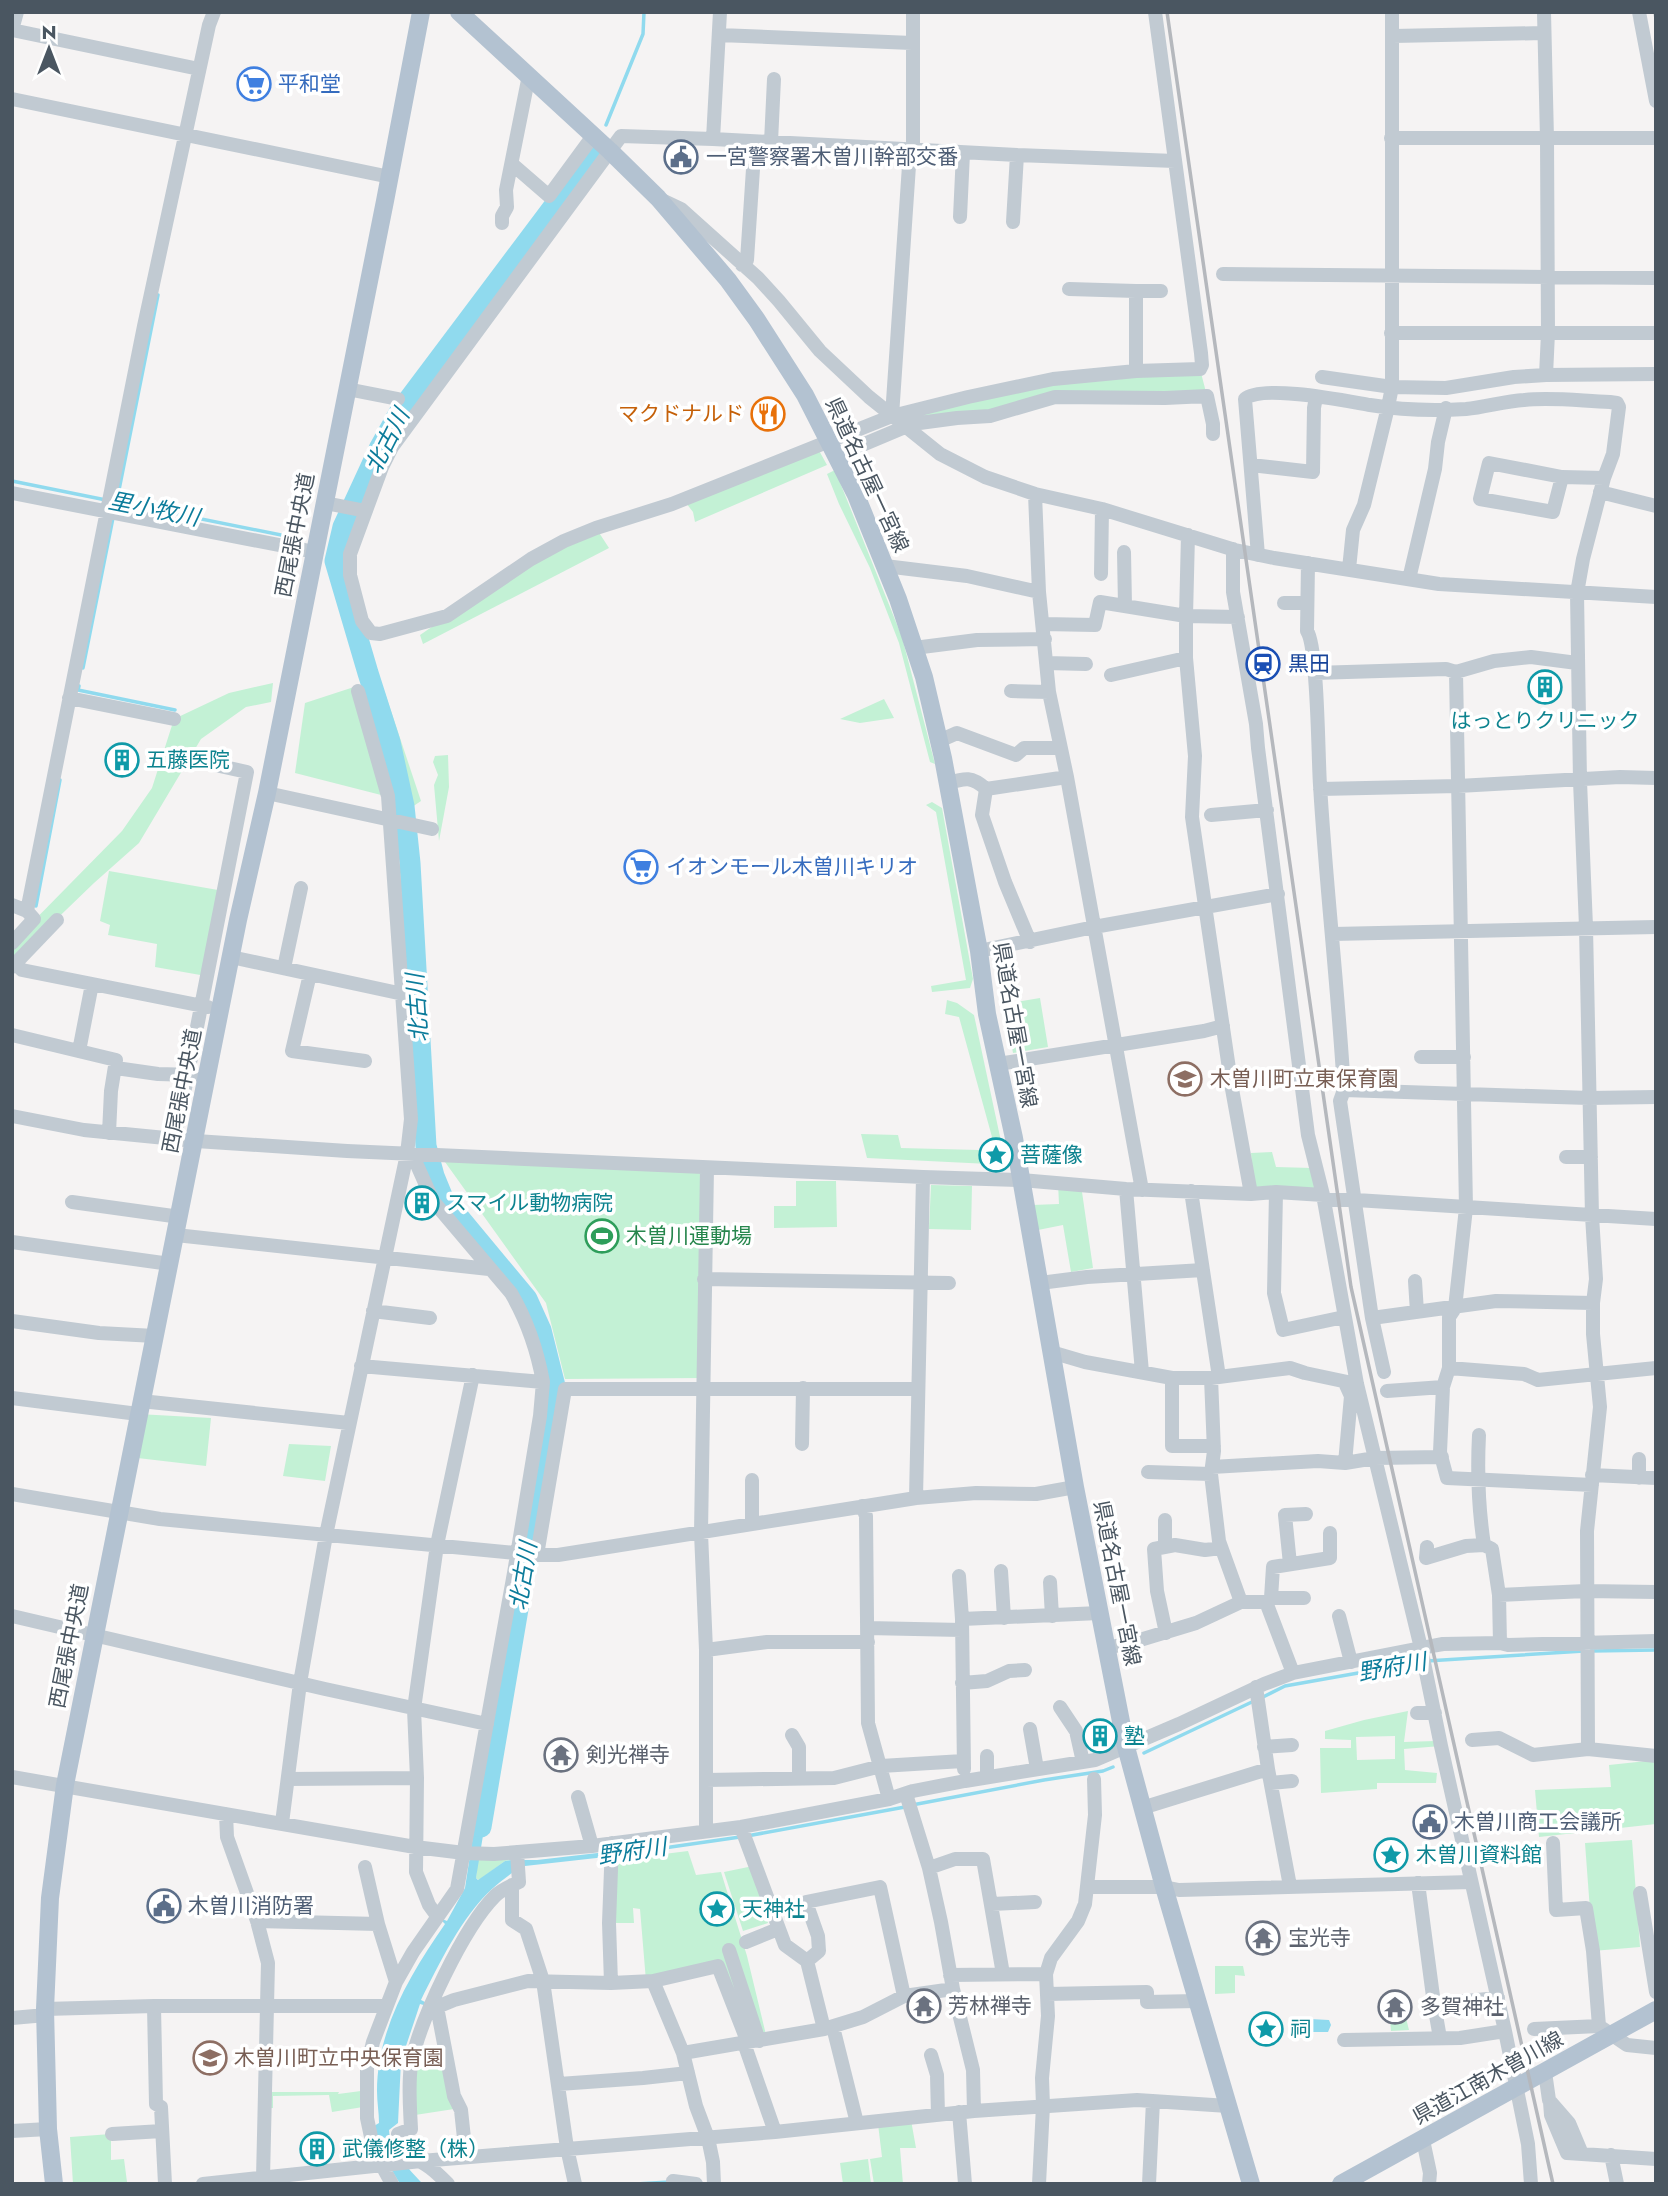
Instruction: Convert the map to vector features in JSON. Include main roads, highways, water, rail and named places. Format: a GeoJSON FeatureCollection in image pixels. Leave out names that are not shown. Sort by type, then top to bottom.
{"type":"FeatureCollection","features":[{"type":"Feature","properties":{"kind":"main road","name":"西尾張中央道"},"geometry":{"type":"LineString","coordinates":[[54,2184],[48,2129],[45,2012],[50,1898],[65,1785],[118,1512],[196,1141],[238,920],[267,793],[315,552],[332,504],[347,389],[421,12]]}},
{"type":"Feature","properties":{"kind":"main road","name":"県道名古屋一宮線"},"geometry":{"type":"LineString","coordinates":[[459,12],[658,198],[728,280],[757,320],[804,395],[856,495],[898,599],[914,648],[948,783],[979,951],[987,1013],[1021,1180],[1075,1487],[1126,1747],[1251,2184]]}},
{"type":"Feature","properties":{"kind":"main road","name":"県道江南木曽川線"},"geometry":{"type":"LineString","coordinates":[[1341,2184],[1372,2175],[1423,2140],[1545,2072],[1606,2030],[1656,2010]]}},
{"type":"Feature","properties":{"kind":"water"},"geometry":{"type":"Polygon","coordinates":[[[479,1797],[489,1799],[476,1878],[478,1880],[505,1861],[537,1860],[658,1846],[659,1851],[525,1866],[518,1868],[481,1900],[435,1971],[421,2000],[429,2004],[420,2004],[401,2061],[398,2123],[389,2130],[390,2138],[401,2159],[423,2184],[400,2184],[384,2157],[374,2126],[379,2123],[377,2091],[383,2046],[398,2003],[445,1924],[441,1920],[447,1921],[465,1888],[479,1797]]]}},
{"type":"Feature","properties":{"kind":"water"},"geometry":{"type":"Polygon","coordinates":[[[1310,2019],[1329,2020],[1331,2025],[1328,2032],[1311,2032],[1307,2024],[1310,2019]]]}},
{"type":"Feature","properties":{"kind":"waterway","name":"北古川"},"geometry":{"type":"LineString","coordinates":[[606,125],[643,34],[644,12]]}},
{"type":"Feature","properties":{"kind":"waterway","name":"北古川"},"geometry":{"type":"LineString","coordinates":[[481,1827],[553,1416],[555,1386],[541,1330],[527,1299],[443,1198],[434,1176],[426,1146],[410,863],[404,806],[390,742],[335,561],[343,527],[400,411],[592,152]]}},
{"type":"Feature","properties":{"kind":"waterway"},"geometry":{"type":"LineString","coordinates":[[116,505],[158,295]]}},
{"type":"Feature","properties":{"kind":"waterway","name":"里小牧川"},"geometry":{"type":"LineString","coordinates":[[12,481],[106,500]]}},
{"type":"Feature","properties":{"kind":"waterway","name":"里小牧川"},"geometry":{"type":"LineString","coordinates":[[117,502],[296,538]]}},
{"type":"Feature","properties":{"kind":"waterway"},"geometry":{"type":"LineString","coordinates":[[83,668],[113,518]]}},
{"type":"Feature","properties":{"kind":"waterway"},"geometry":{"type":"LineString","coordinates":[[79,686],[78,690],[175,710]]}},
{"type":"Feature","properties":{"kind":"waterway"},"geometry":{"type":"LineString","coordinates":[[36,906],[60,780]]}},
{"type":"Feature","properties":{"kind":"waterway","name":"野府川"},"geometry":{"type":"LineString","coordinates":[[1591,1651],[1656,1650]]}},
{"type":"Feature","properties":{"kind":"waterway","name":"野府川"},"geometry":{"type":"LineString","coordinates":[[1427,1661],[1584,1651]]}},
{"type":"Feature","properties":{"kind":"waterway","name":"野府川"},"geometry":{"type":"LineString","coordinates":[[1261,1698],[1285,1686],[1420,1662]]}},
{"type":"Feature","properties":{"kind":"waterway","name":"野府川"},"geometry":{"type":"LineString","coordinates":[[1144,1753],[1254,1701]]}},
{"type":"Feature","properties":{"kind":"waterway","name":"野府川"},"geometry":{"type":"LineString","coordinates":[[912,1805],[1113,1767]]}},
{"type":"Feature","properties":{"kind":"waterway","name":"野府川"},"geometry":{"type":"LineString","coordinates":[[747,1836],[905,1807]]}},
{"type":"Feature","properties":{"kind":"waterway","name":"野府川"},"geometry":{"type":"LineString","coordinates":[[657,1849],[740,1837]]}},
{"type":"Feature","properties":{"kind":"waterway"},"geometry":{"type":"LineString","coordinates":[[636,2184],[669,2182]]}},
{"type":"Feature","properties":{"kind":"railway"},"geometry":{"type":"LineString","coordinates":[[1167,12],[1351,1287],[1553,2184]]}},
{"type":"Feature","properties":{"kind":"railway"},"geometry":{"type":"LineString","coordinates":[[1655,12],[1656,19]]}},
{"type":"Feature","properties":{"kind":"place","name":"平和堂"},"geometry":{"type":"Point","coordinates":[254,84]}},
{"type":"Feature","properties":{"kind":"place","name":"一宮警察署木曽川幹部交番"},"geometry":{"type":"Point","coordinates":[681,157]}},
{"type":"Feature","properties":{"kind":"place","name":"マクドナルド"},"geometry":{"type":"Point","coordinates":[768,414]}},
{"type":"Feature","properties":{"kind":"place","name":"黒田"},"geometry":{"type":"Point","coordinates":[1263,664]}},
{"type":"Feature","properties":{"kind":"place","name":"はっとりクリニック"},"geometry":{"type":"Point","coordinates":[1545,687]}},
{"type":"Feature","properties":{"kind":"place","name":"五藤医院"},"geometry":{"type":"Point","coordinates":[122,760]}},
{"type":"Feature","properties":{"kind":"place","name":"イオンモール木曽川キリオ"},"geometry":{"type":"Point","coordinates":[641,867]}},
{"type":"Feature","properties":{"kind":"place","name":"木曽川町立東保育園"},"geometry":{"type":"Point","coordinates":[1185,1079]}},
{"type":"Feature","properties":{"kind":"place","name":"菩薩像"},"geometry":{"type":"Point","coordinates":[996,1155]}},
{"type":"Feature","properties":{"kind":"place","name":"スマイル動物病院"},"geometry":{"type":"Point","coordinates":[422,1203]}},
{"type":"Feature","properties":{"kind":"place","name":"木曽川運動場"},"geometry":{"type":"Point","coordinates":[602,1236]}},
{"type":"Feature","properties":{"kind":"place","name":"塾"},"geometry":{"type":"Point","coordinates":[1100,1736]}},
{"type":"Feature","properties":{"kind":"place","name":"剣光禅寺"},"geometry":{"type":"Point","coordinates":[561,1755]}},
{"type":"Feature","properties":{"kind":"place","name":"木曽川商工会議所"},"geometry":{"type":"Point","coordinates":[1430,1822]}},
{"type":"Feature","properties":{"kind":"place","name":"木曽川資料館"},"geometry":{"type":"Point","coordinates":[1391,1855]}},
{"type":"Feature","properties":{"kind":"place","name":"木曽川消防署"},"geometry":{"type":"Point","coordinates":[164,1906]}},
{"type":"Feature","properties":{"kind":"place","name":"天神社"},"geometry":{"type":"Point","coordinates":[717,1909]}},
{"type":"Feature","properties":{"kind":"place","name":"宝光寺"},"geometry":{"type":"Point","coordinates":[1263,1938]}},
{"type":"Feature","properties":{"kind":"place","name":"芳林禅寺"},"geometry":{"type":"Point","coordinates":[924,2006]}},
{"type":"Feature","properties":{"kind":"place","name":"多賀神社"},"geometry":{"type":"Point","coordinates":[1395,2007]}},
{"type":"Feature","properties":{"kind":"place","name":"祠"},"geometry":{"type":"Point","coordinates":[1266,2029]}},
{"type":"Feature","properties":{"kind":"place","name":"木曽川町立中央保育園"},"geometry":{"type":"Point","coordinates":[210,2058]}},
{"type":"Feature","properties":{"kind":"place","name":"武儀修整（株）"},"geometry":{"type":"Point","coordinates":[317,2149]}}]}
